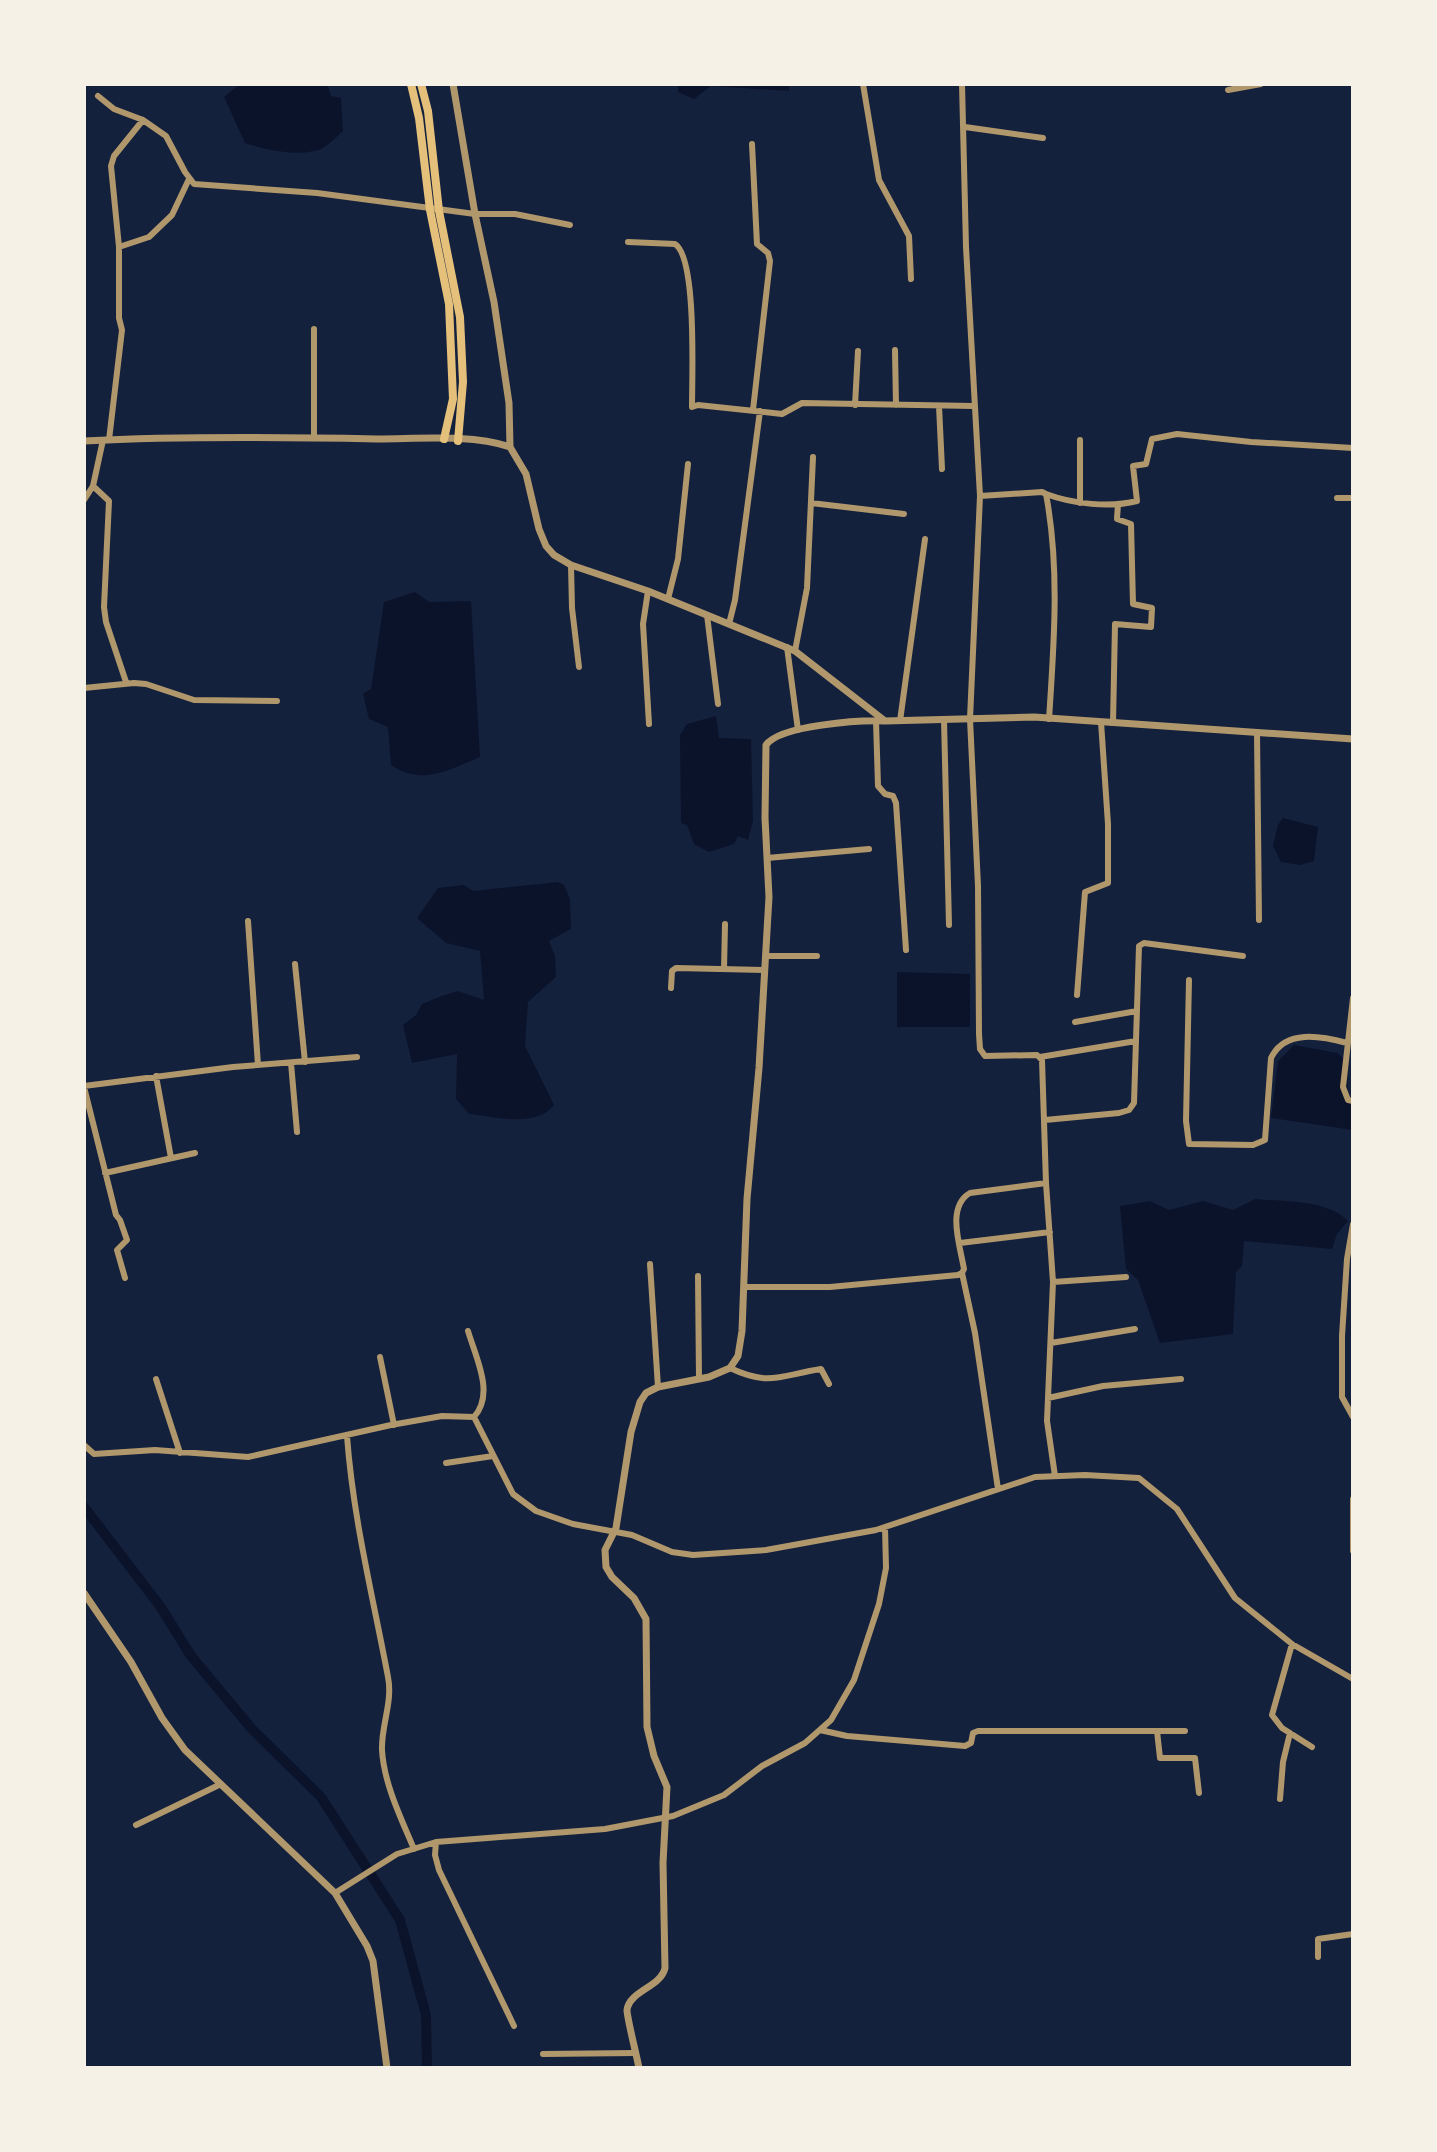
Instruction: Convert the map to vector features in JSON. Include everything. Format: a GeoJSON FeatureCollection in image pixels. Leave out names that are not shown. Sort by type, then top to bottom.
{"type":"FeatureCollection","features":[{"type":"Feature","properties":{"kind":"main road"},"geometry":{"type":"LineString","coordinates":[[411,84],[449,304],[453,399],[444,439]]}},
{"type":"Feature","properties":{"kind":"main road"},"geometry":{"type":"LineString","coordinates":[[421,84],[428,111],[435,210],[460,317],[463,382],[458,441]]}},
{"type":"Feature","properties":{"kind":"street"},"geometry":{"type":"LineString","coordinates":[[453,84],[475,214],[494,302],[509,403],[510,447],[526,474],[546,546],[571,565],[648,591],[791,649],[885,721]]}},
{"type":"Feature","properties":{"kind":"street"},"geometry":{"type":"LineString","coordinates":[[863,84],[879,180],[909,236],[911,279]]}},
{"type":"Feature","properties":{"kind":"street"},"geometry":{"type":"LineString","coordinates":[[962,84],[966,247],[980,496],[970,719],[978,886],[980,1049],[985,1056],[1040,1057],[1136,1041]]}},
{"type":"Feature","properties":{"kind":"street"},"geometry":{"type":"LineString","coordinates":[[1228,90],[1261,84]]}},
{"type":"Feature","properties":{"kind":"street"},"geometry":{"type":"LineString","coordinates":[[98,96],[114,109],[143,120],[166,136],[189,179],[200,185],[317,193],[475,214],[515,214],[570,225]]}},
{"type":"Feature","properties":{"kind":"street"},"geometry":{"type":"LineString","coordinates":[[84,500],[93,486],[106,440],[122,330],[112,161],[143,120]]}},
{"type":"Feature","properties":{"kind":"street"},"geometry":{"type":"LineString","coordinates":[[965,127],[1043,138]]}},
{"type":"Feature","properties":{"kind":"street"},"geometry":{"type":"LineString","coordinates":[[729,624],[735,600],[770,261],[768,253],[757,244],[752,144]]}},
{"type":"Feature","properties":{"kind":"street"},"geometry":{"type":"LineString","coordinates":[[119,247],[149,237],[172,215],[189,179]]}},
{"type":"Feature","properties":{"kind":"street"},"geometry":{"type":"LineString","coordinates":[[628,242],[675,244],[684,253],[690,288],[692,407],[698,405],[782,414],[802,403],[974,406]]}},
{"type":"Feature","properties":{"kind":"street"},"geometry":{"type":"LineString","coordinates":[[314,329],[314,438]]}},
{"type":"Feature","properties":{"kind":"street"},"geometry":{"type":"LineString","coordinates":[[895,350],[896,405]]}},
{"type":"Feature","properties":{"kind":"street"},"geometry":{"type":"LineString","coordinates":[[855,405],[858,351]]}},
{"type":"Feature","properties":{"kind":"street"},"geometry":{"type":"LineString","coordinates":[[939,406],[942,469]]}},
{"type":"Feature","properties":{"kind":"street"},"geometry":{"type":"LineString","coordinates":[[980,496],[1042,492],[1080,503],[1137,501],[1133,466],[1146,464],[1152,439],[1177,434],[1353,448]]}},
{"type":"Feature","properties":{"kind":"street"},"geometry":{"type":"LineString","coordinates":[[84,441],[444,439],[491,441],[510,447]]}},
{"type":"Feature","properties":{"kind":"street"},"geometry":{"type":"LineString","coordinates":[[1080,440],[1080,503]]}},
{"type":"Feature","properties":{"kind":"street"},"geometry":{"type":"LineString","coordinates":[[798,730],[791,649],[807,588],[813,457]]}},
{"type":"Feature","properties":{"kind":"street"},"geometry":{"type":"LineString","coordinates":[[668,599],[678,559],[688,464]]}},
{"type":"Feature","properties":{"kind":"street"},"geometry":{"type":"LineString","coordinates":[[93,486],[109,501],[104,607],[126,682]]}},
{"type":"Feature","properties":{"kind":"street"},"geometry":{"type":"LineString","coordinates":[[1046,494],[1052,542],[1055,619],[1049,719]]}},
{"type":"Feature","properties":{"kind":"street"},"geometry":{"type":"LineString","coordinates":[[1337,498],[1353,498]]}},
{"type":"Feature","properties":{"kind":"street"},"geometry":{"type":"LineString","coordinates":[[811,503],[904,514]]}},
{"type":"Feature","properties":{"kind":"street"},"geometry":{"type":"LineString","coordinates":[[1113,723],[1115,624],[1151,627],[1152,608],[1133,604],[1131,524],[1117,519],[1118,504]]}},
{"type":"Feature","properties":{"kind":"street"},"geometry":{"type":"LineString","coordinates":[[900,721],[925,539]]}},
{"type":"Feature","properties":{"kind":"street"},"geometry":{"type":"LineString","coordinates":[[571,565],[579,667]]}},
{"type":"Feature","properties":{"kind":"street"},"geometry":{"type":"LineString","coordinates":[[648,591],[643,624],[649,724]]}},
{"type":"Feature","properties":{"kind":"street"},"geometry":{"type":"LineString","coordinates":[[707,615],[718,704]]}},
{"type":"Feature","properties":{"kind":"street"},"geometry":{"type":"LineString","coordinates":[[84,688],[126,682],[146,684],[194,700],[277,701]]}},
{"type":"Feature","properties":{"kind":"street"},"geometry":{"type":"LineString","coordinates":[[639,2068],[627,2012],[630,2002],[663,1978],[665,1968],[663,1863],[667,1787],[654,1756],[647,1727],[646,1619],[634,1598],[606,1567],[605,1550],[616,1528],[631,1432],[646,1393],[730,1368],[738,1356],[769,897],[764,771],[766,745],[779,735],[798,730],[876,721],[970,719],[1049,719],[1353,739]]}},
{"type":"Feature","properties":{"kind":"street"},"geometry":{"type":"LineString","coordinates":[[944,720],[949,925]]}},
{"type":"Feature","properties":{"kind":"street"},"geometry":{"type":"LineString","coordinates":[[876,721],[878,786],[885,794],[893,796],[896,803],[906,950]]}},
{"type":"Feature","properties":{"kind":"street"},"geometry":{"type":"LineString","coordinates":[[1077,995],[1085,892],[1108,883],[1108,824],[1101,722]]}},
{"type":"Feature","properties":{"kind":"street"},"geometry":{"type":"LineString","coordinates":[[1257,732],[1259,920]]}},
{"type":"Feature","properties":{"kind":"street"},"geometry":{"type":"LineString","coordinates":[[767,858],[869,849]]}},
{"type":"Feature","properties":{"kind":"street"},"geometry":{"type":"LineString","coordinates":[[248,921],[258,1065]]}},
{"type":"Feature","properties":{"kind":"street"},"geometry":{"type":"LineString","coordinates":[[724,969],[725,924]]}},
{"type":"Feature","properties":{"kind":"street"},"geometry":{"type":"LineString","coordinates":[[1045,1120],[1119,1113],[1129,1110],[1134,1103],[1138,950],[1144,943],[1243,956]]}},
{"type":"Feature","properties":{"kind":"street"},"geometry":{"type":"LineString","coordinates":[[766,956],[817,956]]}},
{"type":"Feature","properties":{"kind":"street"},"geometry":{"type":"LineString","coordinates":[[295,964],[305,1062]]}},
{"type":"Feature","properties":{"kind":"street"},"geometry":{"type":"LineString","coordinates":[[671,988],[672,971],[676,968],[765,970]]}},
{"type":"Feature","properties":{"kind":"street"},"geometry":{"type":"LineString","coordinates":[[1189,980],[1186,1121],[1189,1144],[1253,1145],[1265,1140],[1271,1058],[1275,1050],[1284,1042],[1300,1037],[1317,1036],[1347,1043]]}},
{"type":"Feature","properties":{"kind":"street"},"geometry":{"type":"LineString","coordinates":[[1353,998],[1343,1087],[1348,1100],[1353,1101]]}},
{"type":"Feature","properties":{"kind":"street"},"geometry":{"type":"LineString","coordinates":[[1075,1022],[1137,1011]]}},
{"type":"Feature","properties":{"kind":"street"},"geometry":{"type":"LineString","coordinates":[[125,1278],[117,1250],[127,1240],[116,1215],[84,1087],[156,1076],[357,1057]]}},
{"type":"Feature","properties":{"kind":"street"},"geometry":{"type":"LineString","coordinates":[[1040,1057],[1053,1282],[1048,1398],[1055,1476]]}},
{"type":"Feature","properties":{"kind":"street"},"geometry":{"type":"LineString","coordinates":[[291,1063],[297,1132]]}},
{"type":"Feature","properties":{"kind":"street"},"geometry":{"type":"LineString","coordinates":[[156,1076],[171,1158]]}},
{"type":"Feature","properties":{"kind":"street"},"geometry":{"type":"LineString","coordinates":[[105,1173],[195,1153]]}},
{"type":"Feature","properties":{"kind":"street"},"geometry":{"type":"LineString","coordinates":[[998,1489],[975,1333],[962,1273],[956,1207],[960,1199],[970,1193],[1046,1183]]}},
{"type":"Feature","properties":{"kind":"street"},"geometry":{"type":"LineString","coordinates":[[1353,1224],[1347,1259],[1342,1336],[1342,1397],[1353,1417]]}},
{"type":"Feature","properties":{"kind":"street"},"geometry":{"type":"LineString","coordinates":[[960,1243],[1050,1232]]}},
{"type":"Feature","properties":{"kind":"street"},"geometry":{"type":"LineString","coordinates":[[650,1264],[658,1387]]}},
{"type":"Feature","properties":{"kind":"street"},"geometry":{"type":"LineString","coordinates":[[744,1287],[830,1287],[962,1273]]}},
{"type":"Feature","properties":{"kind":"street"},"geometry":{"type":"LineString","coordinates":[[698,1276],[699,1379]]}},
{"type":"Feature","properties":{"kind":"street"},"geometry":{"type":"LineString","coordinates":[[1053,1282],[1126,1277]]}},
{"type":"Feature","properties":{"kind":"street"},"geometry":{"type":"LineString","coordinates":[[1051,1343],[1135,1329]]}},
{"type":"Feature","properties":{"kind":"street"},"geometry":{"type":"LineString","coordinates":[[84,1445],[94,1454],[155,1450],[248,1457],[442,1416],[474,1417],[481,1410],[485,1394],[468,1331]]}},
{"type":"Feature","properties":{"kind":"street"},"geometry":{"type":"LineString","coordinates":[[1342,1336],[1353,1336]]}},
{"type":"Feature","properties":{"kind":"street"},"geometry":{"type":"LineString","coordinates":[[380,1357],[394,1425]]}},
{"type":"Feature","properties":{"kind":"street"},"geometry":{"type":"LineString","coordinates":[[730,1368],[764,1380],[821,1369],[829,1384]]}},
{"type":"Feature","properties":{"kind":"street"},"geometry":{"type":"LineString","coordinates":[[156,1379],[180,1453]]}},
{"type":"Feature","properties":{"kind":"street"},"geometry":{"type":"LineString","coordinates":[[1048,1398],[1103,1386],[1181,1379]]}},
{"type":"Feature","properties":{"kind":"street"},"geometry":{"type":"LineString","coordinates":[[1342,1387],[1353,1385]]}},
{"type":"Feature","properties":{"kind":"street"},"geometry":{"type":"LineString","coordinates":[[474,1417],[513,1494],[536,1511],[573,1524],[632,1535],[672,1552],[693,1555],[766,1550],[885,1527],[1035,1477],[1085,1475],[1139,1478],[1177,1509],[1235,1598],[1292,1644],[1353,1679]]}},
{"type":"Feature","properties":{"kind":"street"},"geometry":{"type":"LineString","coordinates":[[347,1436],[357,1528],[388,1679],[388,1707],[382,1747],[384,1763],[389,1787],[414,1849]]}},
{"type":"Feature","properties":{"kind":"street"},"geometry":{"type":"LineString","coordinates":[[446,1463],[493,1456]]}},
{"type":"Feature","properties":{"kind":"street"},"geometry":{"type":"LineString","coordinates":[[1353,1499],[1353,1551]]}},
{"type":"Feature","properties":{"kind":"street"},"geometry":{"type":"LineString","coordinates":[[335,1893],[397,1854],[436,1842],[605,1829],[666,1817],[724,1795],[762,1766],[805,1743],[831,1720],[854,1680],[879,1604],[886,1568],[885,1527]]}},
{"type":"Feature","properties":{"kind":"street"},"geometry":{"type":"LineString","coordinates":[[84,1593],[185,1750],[335,1893],[362,1936],[373,1961],[387,2068]]}},
{"type":"Feature","properties":{"kind":"street"},"geometry":{"type":"LineString","coordinates":[[1292,1644],[1272,1715],[1277,1723],[1312,1747]]}},
{"type":"Feature","properties":{"kind":"street"},"geometry":{"type":"LineString","coordinates":[[1341,1673],[1350,1672],[1353,1667]]}},
{"type":"Feature","properties":{"kind":"street"},"geometry":{"type":"LineString","coordinates":[[820,1730],[869,1739],[965,1746],[971,1743],[973,1733],[978,1731],[1185,1731]]}},
{"type":"Feature","properties":{"kind":"street"},"geometry":{"type":"LineString","coordinates":[[1157,1731],[1159,1757],[1195,1758],[1199,1793]]}},
{"type":"Feature","properties":{"kind":"street"},"geometry":{"type":"LineString","coordinates":[[1280,1799],[1283,1762],[1290,1733]]}},
{"type":"Feature","properties":{"kind":"street"},"geometry":{"type":"LineString","coordinates":[[136,1825],[221,1784]]}},
{"type":"Feature","properties":{"kind":"street"},"geometry":{"type":"LineString","coordinates":[[436,1842],[439,1870],[514,2026]]}},
{"type":"Feature","properties":{"kind":"street"},"geometry":{"type":"LineString","coordinates":[[1318,1957],[1318,1939],[1353,1934]]}},
{"type":"Feature","properties":{"kind":"street"},"geometry":{"type":"LineString","coordinates":[[543,2054],[636,2053]]}},
{"type":"Feature","properties":{"kind":"water"},"geometry":{"type":"Polygon","coordinates":[[[240,84],[327,84],[331,96],[341,98],[343,131],[315,151],[295,153],[245,143],[224,97],[240,84]]]}},
{"type":"Feature","properties":{"kind":"water"},"geometry":{"type":"Polygon","coordinates":[[[678,84],[789,84],[789,91],[711,86],[694,99],[678,92],[678,84]]]}},
{"type":"Feature","properties":{"kind":"water"},"geometry":{"type":"Polygon","coordinates":[[[415,592],[429,602],[471,601],[480,757],[446,771],[425,775],[402,771],[391,765],[388,727],[369,719],[363,694],[371,689],[384,602],[415,592]]]}},
{"type":"Feature","properties":{"kind":"water"},"geometry":{"type":"Polygon","coordinates":[[[716,716],[719,738],[751,739],[753,821],[748,840],[738,836],[734,844],[709,852],[694,844],[687,825],[681,823],[680,735],[687,724],[716,716]]]}},
{"type":"Feature","properties":{"kind":"water"},"geometry":{"type":"Polygon","coordinates":[[[1283,818],[1318,827],[1314,861],[1300,865],[1281,862],[1273,846],[1283,818]]]}},
{"type":"Feature","properties":{"kind":"water"},"geometry":{"type":"Polygon","coordinates":[[[558,882],[564,885],[570,899],[571,929],[549,941],[555,956],[556,977],[528,1002],[525,1046],[554,1105],[537,1117],[526,1119],[469,1114],[456,1099],[457,1054],[412,1063],[403,1025],[416,1015],[422,1004],[458,991],[484,1000],[480,951],[446,943],[417,918],[438,888],[464,885],[473,891],[558,882]]]}},
{"type":"Feature","properties":{"kind":"water"},"geometry":{"type":"Polygon","coordinates":[[[897,972],[970,974],[970,1027],[897,1027],[897,972]]]}},
{"type":"Feature","properties":{"kind":"water"},"geometry":{"type":"Polygon","coordinates":[[[1294,1045],[1338,1053],[1348,1064],[1347,1096],[1353,1100],[1353,1130],[1271,1118],[1278,1061],[1294,1045]]]}},
{"type":"Feature","properties":{"kind":"water"},"geometry":{"type":"Polygon","coordinates":[[[1255,1199],[1317,1205],[1348,1221],[1337,1234],[1332,1249],[1244,1241],[1242,1266],[1236,1272],[1233,1334],[1160,1343],[1138,1280],[1126,1269],[1120,1206],[1150,1201],[1169,1210],[1203,1201],[1233,1210],[1255,1199]]]}},
{"type":"Feature","properties":{"kind":"waterway"},"geometry":{"type":"LineString","coordinates":[[84,1507],[160,1606],[191,1656],[251,1728],[321,1797],[400,1920],[426,2015],[427,2068]]}}]}
